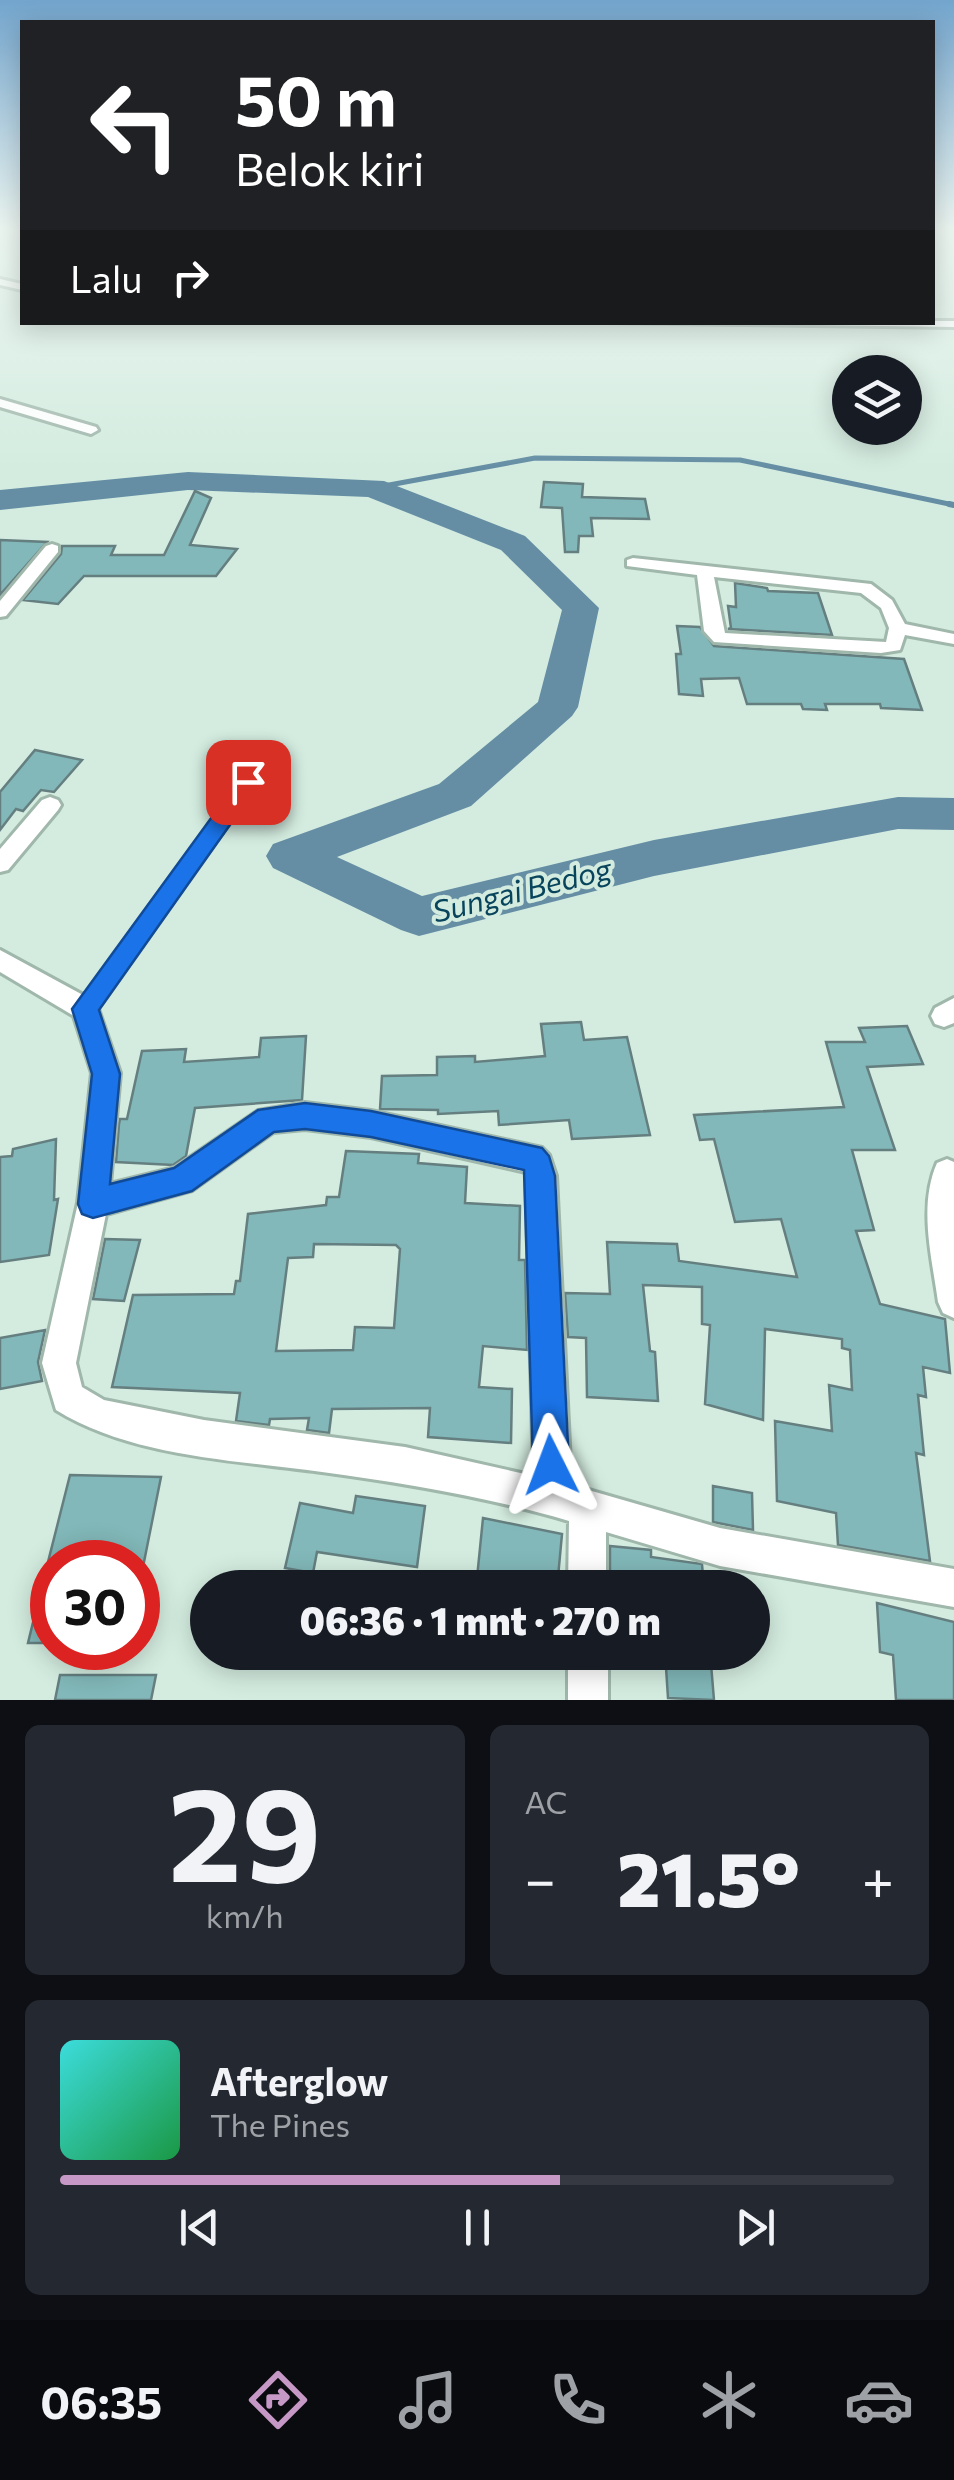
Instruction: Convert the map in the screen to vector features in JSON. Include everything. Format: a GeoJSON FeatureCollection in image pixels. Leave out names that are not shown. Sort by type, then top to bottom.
{"type":"FeatureCollection","features":[{"type":"Feature","properties":{"kind":"street"},"geometry":{"type":"LineString","coordinates":[[0,403],[91,430]]}},
{"type":"Feature","properties":{"kind":"street"},"geometry":{"type":"LineString","coordinates":[[0,612],[52,549]]}},
{"type":"Feature","properties":{"kind":"street"},"geometry":{"type":"LineString","coordinates":[[634,563],[706,570],[864,588],[881,595],[890,605],[898,628],[894,646],[720,638],[713,631],[706,570]]}},
{"type":"Feature","properties":{"kind":"street"},"geometry":{"type":"LineString","coordinates":[[898,628],[954,639]]}},
{"type":"Feature","properties":{"kind":"street"},"geometry":{"type":"LineString","coordinates":[[0,864],[50,805]]}},
{"type":"Feature","properties":{"kind":"street"},"geometry":{"type":"LineString","coordinates":[[0,960],[85,1009],[106,1074],[93,1204],[58,1363],[68,1398],[98,1416],[204,1438],[405,1464],[570,1502],[720,1547],[954,1588]]}},
{"type":"Feature","properties":{"kind":"street"},"geometry":{"type":"LineString","coordinates":[[93,1204],[182,1180],[268,1120],[305,1116],[371,1124],[532,1158],[539,1166],[570,1502],[583,1570]]}},
{"type":"Feature","properties":{"kind":"street"},"geometry":{"type":"LineString","coordinates":[[947,1173],[942,1224],[954,1302]]}},
{"type":"Feature","properties":{"kind":"street"},"geometry":{"type":"LineString","coordinates":[[588,1670],[588,1700]]}},
{"type":"Feature","properties":{"kind":"lane"},"geometry":{"type":"LineString","coordinates":[[85,1009],[248,782]]}},
{"type":"Feature","properties":{"kind":"building"},"geometry":{"type":"Polygon","coordinates":[[[544,482],[583,484],[582,497],[645,499],[649,519],[591,518],[593,536],[579,536],[578,552],[565,552],[562,508],[541,507],[544,482]]]}},
{"type":"Feature","properties":{"kind":"building"},"geometry":{"type":"Polygon","coordinates":[[[195,491],[211,498],[190,545],[237,549],[216,576],[84,576],[58,604],[23,600],[61,554],[62,546],[115,546],[111,555],[164,555],[195,491]]]}},
{"type":"Feature","properties":{"kind":"building"},"geometry":{"type":"Polygon","coordinates":[[[0,540],[47,542],[0,595],[0,540]]]}},
{"type":"Feature","properties":{"kind":"building"},"geometry":{"type":"Polygon","coordinates":[[[735,583],[768,591],[818,593],[832,635],[728,629],[728,606],[736,607],[735,583]]]}},
{"type":"Feature","properties":{"kind":"building"},"geometry":{"type":"Polygon","coordinates":[[[677,626],[700,627],[714,646],[904,659],[922,710],[881,708],[880,704],[825,704],[827,710],[803,709],[801,704],[747,704],[739,678],[701,679],[703,696],[679,694],[676,654],[681,654],[677,626]]]}},
{"type":"Feature","properties":{"kind":"building"},"geometry":{"type":"Polygon","coordinates":[[[35,750],[82,760],[54,792],[41,790],[23,811],[16,809],[0,830],[0,792],[35,750]]]}},
{"type":"Feature","properties":{"kind":"building"},"geometry":{"type":"Polygon","coordinates":[[[581,1022],[584,1040],[627,1037],[650,1135],[572,1139],[569,1120],[499,1125],[498,1111],[438,1114],[438,1110],[380,1109],[382,1076],[437,1075],[437,1057],[475,1056],[475,1062],[545,1056],[541,1024],[581,1022]]]}},
{"type":"Feature","properties":{"kind":"building"},"geometry":{"type":"Polygon","coordinates":[[[907,1026],[923,1064],[867,1067],[895,1150],[852,1150],[874,1230],[856,1231],[880,1304],[945,1319],[950,1373],[923,1367],[926,1397],[918,1395],[924,1455],[916,1453],[930,1561],[838,1545],[836,1513],[777,1501],[775,1421],[832,1431],[829,1385],[852,1390],[850,1350],[842,1348],[842,1339],[765,1329],[763,1420],[705,1404],[710,1325],[702,1324],[702,1287],[643,1285],[650,1351],[655,1352],[658,1401],[587,1397],[586,1338],[568,1337],[565,1293],[610,1294],[607,1242],[677,1244],[679,1261],[797,1277],[781,1219],[735,1222],[714,1139],[700,1140],[694,1115],[844,1107],[826,1042],[865,1042],[859,1028],[907,1026]]]}},
{"type":"Feature","properties":{"kind":"building"},"geometry":{"type":"Polygon","coordinates":[[[306,1036],[302,1100],[195,1108],[186,1156],[173,1165],[116,1162],[120,1119],[127,1119],[142,1051],[186,1049],[184,1062],[259,1057],[261,1038],[306,1036]]]}},
{"type":"Feature","properties":{"kind":"building"},"geometry":{"type":"Polygon","coordinates":[[[56,1139],[54,1200],[58,1199],[49,1255],[0,1262],[0,1157],[12,1156],[13,1149],[56,1139]]]}},
{"type":"Feature","properties":{"kind":"building"},"geometry":{"type":"Polygon","coordinates":[[[346,1151],[419,1154],[418,1163],[467,1167],[465,1203],[520,1206],[519,1260],[525,1260],[527,1350],[483,1346],[479,1387],[512,1389],[511,1443],[428,1437],[430,1408],[332,1409],[329,1433],[307,1430],[309,1418],[270,1419],[269,1425],[236,1421],[240,1393],[112,1387],[133,1295],[234,1294],[236,1281],[240,1281],[248,1214],[326,1205],[327,1197],[339,1197],[346,1151]],[[314,1244],[313,1257],[288,1258],[276,1351],[353,1350],[355,1327],[394,1328],[400,1249],[396,1245],[314,1244]]]}},
{"type":"Feature","properties":{"kind":"building"},"geometry":{"type":"Polygon","coordinates":[[[105,1239],[140,1240],[124,1301],[93,1299],[105,1239]]]}},
{"type":"Feature","properties":{"kind":"building"},"geometry":{"type":"Polygon","coordinates":[[[45,1330],[38,1362],[42,1381],[0,1389],[0,1338],[45,1330]]]}},
{"type":"Feature","properties":{"kind":"building"},"geometry":{"type":"Polygon","coordinates":[[[70,1475],[161,1477],[148,1540],[54,1540],[70,1475]]]}},
{"type":"Feature","properties":{"kind":"building"},"geometry":{"type":"Polygon","coordinates":[[[713,1486],[752,1493],[753,1530],[713,1522],[713,1486]]]}},
{"type":"Feature","properties":{"kind":"building"},"geometry":{"type":"Polygon","coordinates":[[[356,1496],[425,1506],[417,1567],[317,1552],[314,1570],[285,1568],[300,1503],[353,1513],[356,1496]]]}},
{"type":"Feature","properties":{"kind":"building"},"geometry":{"type":"Polygon","coordinates":[[[483,1518],[562,1534],[559,1570],[478,1570],[483,1518]]]}},
{"type":"Feature","properties":{"kind":"building"},"geometry":{"type":"Polygon","coordinates":[[[610,1546],[651,1550],[651,1557],[702,1564],[702,1570],[610,1570],[610,1546]]]}},
{"type":"Feature","properties":{"kind":"building"},"geometry":{"type":"Polygon","coordinates":[[[877,1603],[954,1622],[954,1700],[896,1700],[893,1655],[880,1652],[877,1603]]]}},
{"type":"Feature","properties":{"kind":"building"},"geometry":{"type":"Polygon","coordinates":[[[666,1670],[712,1670],[714,1700],[668,1698],[666,1670]]]}},
{"type":"Feature","properties":{"kind":"building"},"geometry":{"type":"Polygon","coordinates":[[[60,1675],[156,1675],[151,1700],[55,1700],[60,1675]]]}},
{"type":"Feature","properties":{"kind":"waterway"},"geometry":{"type":"LineString","coordinates":[[373,488],[535,458],[740,460],[954,505],[949,504]]}},
{"type":"Feature","properties":{"kind":"waterway","name":"Sungai Bedog"},"geometry":{"type":"LineString","coordinates":[[0,500],[188,481],[373,488],[513,543],[581,608],[557,707],[455,795],[290,856],[419,916],[654,858],[898,813],[954,814]]}},
{"type":"Feature","properties":{"kind":"route"},"geometry":{"type":"LineString","coordinates":[[248,782],[232,811],[85,1009],[106,1074],[93,1204],[182,1180],[268,1120],[305,1116],[371,1124],[532,1158],[539,1166],[540,1176],[551,1465]]}}]}
